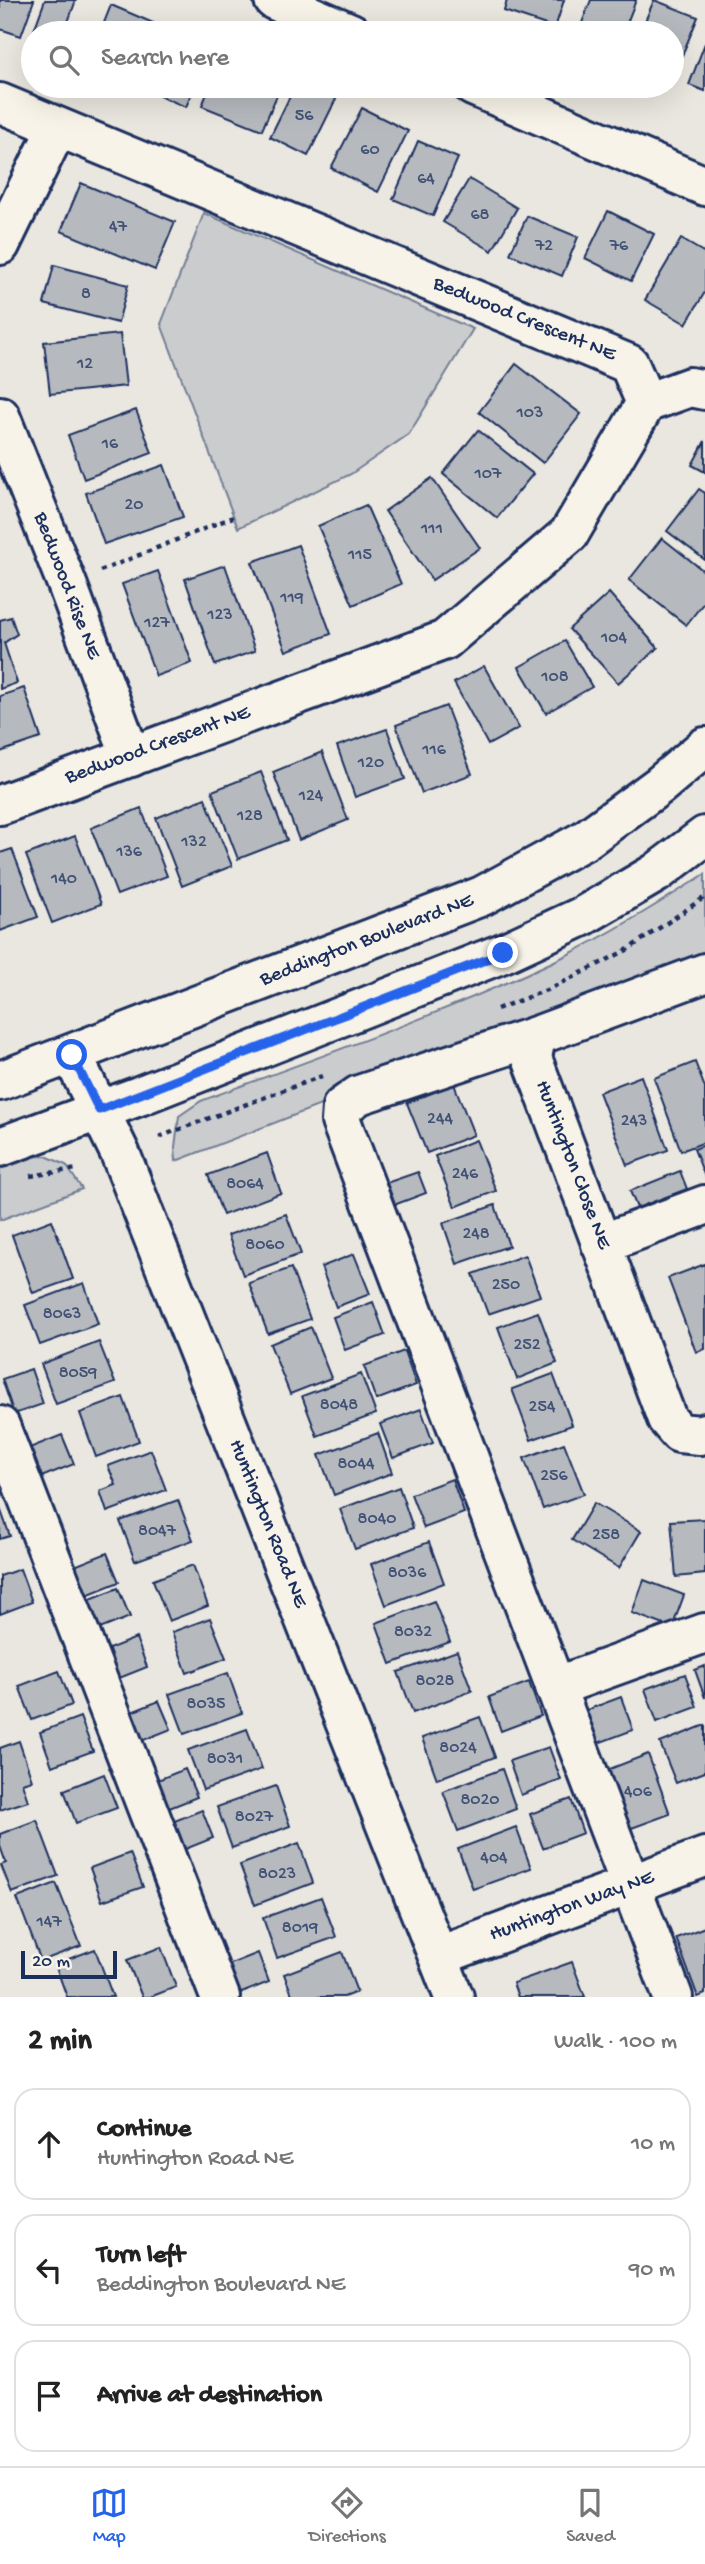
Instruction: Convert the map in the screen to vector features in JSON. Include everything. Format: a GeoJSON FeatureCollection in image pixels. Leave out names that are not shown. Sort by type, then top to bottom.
{"type":"FeatureCollection","features":[{"type":"Feature","properties":{"kind":"street"},"geometry":{"type":"LineString","coordinates":[[274,0],[323,21]]}},
{"type":"Feature","properties":{"kind":"street"},"geometry":{"type":"LineString","coordinates":[[500,98],[705,186]]}},
{"type":"Feature","properties":{"kind":"street","name":"Bedwood Crescent NE"},"geometry":{"type":"LineString","coordinates":[[0,103],[629,363],[646,403],[569,534],[445,640],[0,805]]}},
{"type":"Feature","properties":{"kind":"street"},"geometry":{"type":"LineString","coordinates":[[0,245],[57,128]]}},
{"type":"Feature","properties":{"kind":"street"},"geometry":{"type":"LineString","coordinates":[[646,403],[690,387],[705,390]]}},
{"type":"Feature","properties":{"kind":"street","name":"Bedwood Rise NE"},"geometry":{"type":"LineString","coordinates":[[0,416],[67,584],[131,757]]}},
{"type":"Feature","properties":{"kind":"street","name":"Beddington Boulevard NE"},"geometry":{"type":"LineString","coordinates":[[0,1081],[482,897],[586,840],[660,785],[705,747]]}},
{"type":"Feature","properties":{"kind":"street"},"geometry":{"type":"LineString","coordinates":[[0,1147],[503,953],[583,916],[656,873],[705,836]]}},
{"type":"Feature","properties":{"kind":"street"},"geometry":{"type":"LineString","coordinates":[[673,1997],[341,1121],[342,1107],[359,1095],[536,1036],[705,973]]}},
{"type":"Feature","properties":{"kind":"street","name":"Huntington Close NE"},"geometry":{"type":"LineString","coordinates":[[536,1036],[532,1059],[667,1419],[679,1433],[705,1433]]}},
{"type":"Feature","properties":{"kind":"street","name":"Huntington Road NE"},"geometry":{"type":"LineString","coordinates":[[72,1055],[120,1153],[454,1997]]}},
{"type":"Feature","properties":{"kind":"street"},"geometry":{"type":"LineString","coordinates":[[601,1244],[705,1205]]}},
{"type":"Feature","properties":{"kind":"street"},"geometry":{"type":"LineString","coordinates":[[0,1426],[9,1474],[220,1997]]}},
{"type":"Feature","properties":{"kind":"street"},"geometry":{"type":"LineString","coordinates":[[555,1687],[705,1633]]}},
{"type":"Feature","properties":{"kind":"street","name":"Huntington Way NE"},"geometry":{"type":"LineString","coordinates":[[439,1956],[705,1857]]}},
{"type":"Feature","properties":{"kind":"path"},"geometry":{"type":"LineString","coordinates":[[67,584],[233,517]]}},
{"type":"Feature","properties":{"kind":"path"},"geometry":{"type":"LineString","coordinates":[[489,1012],[549,989],[627,950],[705,897]]}},
{"type":"Feature","properties":{"kind":"path"},"geometry":{"type":"LineString","coordinates":[[159,1137],[325,1075]]}},
{"type":"Feature","properties":{"kind":"path"},"geometry":{"type":"LineString","coordinates":[[27,1177],[77,1169]]}},
{"type":"Feature","properties":{"kind":"shaded area"},"geometry":{"type":"Polygon","coordinates":[[[204,213],[473,329],[409,434],[351,474],[238,528],[161,324],[204,213]]]}},
{"type":"Feature","properties":{"kind":"shaded area"},"geometry":{"type":"Polygon","coordinates":[[[705,874],[705,955],[508,1029],[497,1027],[336,1088],[326,1103],[176,1161],[179,1116],[201,1101],[386,1032],[522,976],[602,936],[705,874]]]}},
{"type":"Feature","properties":{"kind":"shaded area"},"geometry":{"type":"Polygon","coordinates":[[[46,1156],[66,1165],[82,1189],[0,1220],[0,1160],[8,1157],[46,1156]]]}},
{"type":"Feature","properties":{"kind":"building"},"geometry":{"type":"Polygon","coordinates":[[[0,0],[34,0],[26,21],[21,21],[21,36],[0,29],[0,0]]]}},
{"type":"Feature","properties":{"kind":"building"},"geometry":{"type":"Polygon","coordinates":[[[45,0],[76,0],[68,21],[37,21],[45,0]]]}},
{"type":"Feature","properties":{"kind":"building"},"geometry":{"type":"Polygon","coordinates":[[[507,0],[564,0],[557,21],[534,21],[504,11],[507,0]]]}},
{"type":"Feature","properties":{"kind":"building"},"geometry":{"type":"Polygon","coordinates":[[[591,0],[636,0],[628,21],[583,21],[591,0]]]}},
{"type":"Feature","properties":{"kind":"building"},"geometry":{"type":"Polygon","coordinates":[[[654,0],[698,17],[684,51],[684,21],[645,21],[654,0]]]}},
{"type":"Feature","properties":{"kind":"building"},"geometry":{"type":"Polygon","coordinates":[[[111,5],[149,21],[105,21],[111,5]]]}},
{"type":"Feature","properties":{"kind":"building"},"geometry":{"type":"Polygon","coordinates":[[[705,43],[705,91],[689,85],[705,43]]]}},
{"type":"Feature","properties":{"kind":"building"},"geometry":{"type":"Polygon","coordinates":[[[164,98],[190,98],[186,107],[164,98]]]}},
{"type":"Feature","properties":{"kind":"building"},"geometry":{"type":"Polygon","coordinates":[[[205,98],[276,98],[262,130],[202,106],[205,98]]]}},
{"type":"Feature","properties":{"kind":"building"},"geometry":{"type":"Polygon","coordinates":[[[289,98],[337,98],[308,156],[270,137],[289,98]]]}},
{"type":"Feature","properties":{"kind":"building"},"geometry":{"type":"Polygon","coordinates":[[[362,108],[408,131],[378,192],[331,168],[362,108]]]}},
{"type":"Feature","properties":{"kind":"building"},"geometry":{"type":"Polygon","coordinates":[[[418,141],[458,158],[433,216],[393,199],[418,141]]]}},
{"type":"Feature","properties":{"kind":"building"},"geometry":{"type":"Polygon","coordinates":[[[469,179],[517,208],[492,251],[443,222],[469,179]]]}},
{"type":"Feature","properties":{"kind":"building"},"geometry":{"type":"Polygon","coordinates":[[[81,183],[175,222],[155,270],[61,231],[81,183]]]}},
{"type":"Feature","properties":{"kind":"building"},"geometry":{"type":"Polygon","coordinates":[[[608,211],[654,234],[631,281],[585,258],[608,211]]]}},
{"type":"Feature","properties":{"kind":"building"},"geometry":{"type":"Polygon","coordinates":[[[527,216],[578,237],[562,276],[510,254],[527,216]]]}},
{"type":"Feature","properties":{"kind":"building"},"geometry":{"type":"Polygon","coordinates":[[[681,239],[705,253],[705,292],[686,324],[645,300],[681,239]]]}},
{"type":"Feature","properties":{"kind":"building"},"geometry":{"type":"Polygon","coordinates":[[[54,265],[128,285],[118,323],[44,304],[54,265]]]}},
{"type":"Feature","properties":{"kind":"building"},"geometry":{"type":"Polygon","coordinates":[[[120,334],[126,386],[50,394],[44,342],[120,334]]]}},
{"type":"Feature","properties":{"kind":"building"},"geometry":{"type":"Polygon","coordinates":[[[516,364],[581,414],[543,463],[479,412],[516,364]]]}},
{"type":"Feature","properties":{"kind":"building"},"geometry":{"type":"Polygon","coordinates":[[[136,410],[152,453],[84,479],[68,435],[136,410]]]}},
{"type":"Feature","properties":{"kind":"building"},"geometry":{"type":"Polygon","coordinates":[[[478,430],[533,474],[497,518],[443,474],[478,430]]]}},
{"type":"Feature","properties":{"kind":"building"},"geometry":{"type":"Polygon","coordinates":[[[705,441],[705,472],[692,465],[705,441]]]}},
{"type":"Feature","properties":{"kind":"building"},"geometry":{"type":"Polygon","coordinates":[[[164,465],[183,517],[104,544],[86,493],[164,465]]]}},
{"type":"Feature","properties":{"kind":"building"},"geometry":{"type":"Polygon","coordinates":[[[432,478],[480,548],[432,580],[385,511],[432,478]]]}},
{"type":"Feature","properties":{"kind":"building"},"geometry":{"type":"Polygon","coordinates":[[[699,489],[705,493],[705,560],[667,531],[699,489]]]}},
{"type":"Feature","properties":{"kind":"building"},"geometry":{"type":"Polygon","coordinates":[[[366,505],[401,584],[353,605],[318,526],[366,505]]]}},
{"type":"Feature","properties":{"kind":"building"},"geometry":{"type":"Polygon","coordinates":[[[662,538],[705,572],[705,601],[686,625],[629,580],[662,538]]]}},
{"type":"Feature","properties":{"kind":"building"},"geometry":{"type":"Polygon","coordinates":[[[298,545],[331,634],[286,651],[252,562],[298,545]]]}},
{"type":"Feature","properties":{"kind":"building"},"geometry":{"type":"Polygon","coordinates":[[[225,565],[255,651],[215,665],[185,579],[225,565]]]}},
{"type":"Feature","properties":{"kind":"building"},"geometry":{"type":"Polygon","coordinates":[[[158,571],[192,663],[156,676],[122,584],[158,571]]]}},
{"type":"Feature","properties":{"kind":"building"},"geometry":{"type":"Polygon","coordinates":[[[609,593],[658,648],[618,683],[569,629],[609,593]]]}},
{"type":"Feature","properties":{"kind":"building"},"geometry":{"type":"Polygon","coordinates":[[[11,617],[17,634],[4,643],[17,683],[0,689],[0,620],[11,617]]]}},
{"type":"Feature","properties":{"kind":"building"},"geometry":{"type":"Polygon","coordinates":[[[565,641],[592,687],[546,713],[519,667],[565,641]]]}},
{"type":"Feature","properties":{"kind":"building"},"geometry":{"type":"Polygon","coordinates":[[[484,666],[519,728],[488,745],[454,683],[484,666]]]}},
{"type":"Feature","properties":{"kind":"building"},"geometry":{"type":"Polygon","coordinates":[[[24,688],[41,738],[0,752],[0,696],[24,688]]]}},
{"type":"Feature","properties":{"kind":"building"},"geometry":{"type":"Polygon","coordinates":[[[446,706],[472,774],[422,793],[396,725],[446,706]]]}},
{"type":"Feature","properties":{"kind":"building"},"geometry":{"type":"Polygon","coordinates":[[[387,729],[405,779],[355,797],[337,746],[387,729]]]}},
{"type":"Feature","properties":{"kind":"building"},"geometry":{"type":"Polygon","coordinates":[[[322,752],[348,820],[299,840],[273,772],[322,752]]]}},
{"type":"Feature","properties":{"kind":"building"},"geometry":{"type":"Polygon","coordinates":[[[261,772],[287,840],[238,859],[212,791],[261,772]]]}},
{"type":"Feature","properties":{"kind":"building"},"geometry":{"type":"Polygon","coordinates":[[[205,798],[232,866],[182,886],[156,818],[205,798]]]}},
{"type":"Feature","properties":{"kind":"building"},"geometry":{"type":"Polygon","coordinates":[[[141,808],[167,876],[117,895],[91,828],[141,808]]]}},
{"type":"Feature","properties":{"kind":"building"},"geometry":{"type":"Polygon","coordinates":[[[75,836],[101,904],[52,923],[26,855],[75,836]]]}},
{"type":"Feature","properties":{"kind":"building"},"geometry":{"type":"Polygon","coordinates":[[[12,849],[38,917],[0,931],[0,853],[12,849]]]}},
{"type":"Feature","properties":{"kind":"building"},"geometry":{"type":"Polygon","coordinates":[[[695,1062],[705,1088],[705,1142],[681,1151],[654,1078],[695,1062]]]}},
{"type":"Feature","properties":{"kind":"building"},"geometry":{"type":"Polygon","coordinates":[[[641,1076],[668,1150],[627,1165],[599,1092],[641,1076]]]}},
{"type":"Feature","properties":{"kind":"building"},"geometry":{"type":"Polygon","coordinates":[[[454,1084],[474,1135],[427,1153],[407,1103],[454,1084]]]}},
{"type":"Feature","properties":{"kind":"building"},"geometry":{"type":"Polygon","coordinates":[[[476,1140],[496,1191],[455,1207],[435,1156],[476,1140]]]}},
{"type":"Feature","properties":{"kind":"building"},"geometry":{"type":"Polygon","coordinates":[[[705,1145],[705,1177],[694,1149],[705,1145]]]}},
{"type":"Feature","properties":{"kind":"building"},"geometry":{"type":"Polygon","coordinates":[[[267,1153],[281,1193],[223,1215],[208,1175],[267,1153]]]}},
{"type":"Feature","properties":{"kind":"building"},"geometry":{"type":"Polygon","coordinates":[[[680,1171],[687,1189],[637,1208],[630,1191],[680,1171]]]}},
{"type":"Feature","properties":{"kind":"building"},"geometry":{"type":"Polygon","coordinates":[[[418,1172],[426,1193],[394,1205],[386,1183],[418,1172]]]}},
{"type":"Feature","properties":{"kind":"building"},"geometry":{"type":"Polygon","coordinates":[[[495,1205],[509,1246],[457,1264],[443,1223],[495,1205]]]}},
{"type":"Feature","properties":{"kind":"building"},"geometry":{"type":"Polygon","coordinates":[[[286,1214],[301,1254],[243,1275],[228,1235],[286,1214]]]}},
{"type":"Feature","properties":{"kind":"building"},"geometry":{"type":"Polygon","coordinates":[[[52,1220],[73,1279],[33,1293],[12,1235],[52,1220]]]}},
{"type":"Feature","properties":{"kind":"building"},"geometry":{"type":"Polygon","coordinates":[[[354,1254],[370,1294],[336,1307],[321,1267],[354,1254]]]}},
{"type":"Feature","properties":{"kind":"building"},"geometry":{"type":"Polygon","coordinates":[[[525,1255],[540,1296],[488,1314],[473,1274],[525,1255]]]}},
{"type":"Feature","properties":{"kind":"building"},"geometry":{"type":"Polygon","coordinates":[[[705,1264],[705,1349],[696,1352],[668,1278],[705,1264]]]}},
{"type":"Feature","properties":{"kind":"building"},"geometry":{"type":"Polygon","coordinates":[[[291,1268],[310,1319],[268,1334],[249,1283],[291,1268]]]}},
{"type":"Feature","properties":{"kind":"building"},"geometry":{"type":"Polygon","coordinates":[[[84,1283],[98,1324],[40,1345],[25,1305],[84,1283]]]}},
{"type":"Feature","properties":{"kind":"building"},"geometry":{"type":"Polygon","coordinates":[[[373,1302],[385,1335],[345,1350],[333,1317],[373,1302]]]}},
{"type":"Feature","properties":{"kind":"building"},"geometry":{"type":"Polygon","coordinates":[[[538,1312],[557,1363],[517,1379],[498,1327],[538,1312]]]}},
{"type":"Feature","properties":{"kind":"building"},"geometry":{"type":"Polygon","coordinates":[[[311,1327],[331,1378],[290,1394],[270,1344],[311,1327]]]}},
{"type":"Feature","properties":{"kind":"building"},"geometry":{"type":"Polygon","coordinates":[[[99,1342],[115,1383],[56,1404],[41,1364],[99,1342]]]}},
{"type":"Feature","properties":{"kind":"building"},"geometry":{"type":"Polygon","coordinates":[[[404,1351],[416,1385],[376,1400],[364,1366],[404,1351]]]}},
{"type":"Feature","properties":{"kind":"building"},"geometry":{"type":"Polygon","coordinates":[[[31,1369],[43,1404],[14,1414],[2,1379],[31,1369]]]}},
{"type":"Feature","properties":{"kind":"building"},"geometry":{"type":"Polygon","coordinates":[[[361,1374],[376,1414],[317,1436],[302,1396],[361,1374]]]}},
{"type":"Feature","properties":{"kind":"building"},"geometry":{"type":"Polygon","coordinates":[[[553,1374],[572,1425],[531,1440],[512,1389],[553,1374]]]}},
{"type":"Feature","properties":{"kind":"building"},"geometry":{"type":"Polygon","coordinates":[[[123,1397],[139,1441],[96,1457],[80,1413],[123,1397]]]}},
{"type":"Feature","properties":{"kind":"building"},"geometry":{"type":"Polygon","coordinates":[[[421,1409],[433,1443],[393,1458],[380,1424],[421,1409]]]}},
{"type":"Feature","properties":{"kind":"building"},"geometry":{"type":"Polygon","coordinates":[[[378,1433],[392,1473],[334,1495],[319,1455],[378,1433]]]}},
{"type":"Feature","properties":{"kind":"building"},"geometry":{"type":"Polygon","coordinates":[[[62,1435],[74,1464],[39,1478],[27,1449],[62,1435]]]}},
{"type":"Feature","properties":{"kind":"building"},"geometry":{"type":"Polygon","coordinates":[[[564,1443],[584,1494],[543,1509],[524,1458],[564,1443]]]}},
{"type":"Feature","properties":{"kind":"building"},"geometry":{"type":"Polygon","coordinates":[[[151,1450],[166,1490],[107,1512],[100,1491],[116,1485],[108,1466],[151,1450]]]}},
{"type":"Feature","properties":{"kind":"building"},"geometry":{"type":"Polygon","coordinates":[[[452,1479],[464,1513],[424,1528],[411,1494],[452,1479]]]}},
{"type":"Feature","properties":{"kind":"building"},"geometry":{"type":"Polygon","coordinates":[[[399,1487],[413,1528],[355,1549],[340,1509],[399,1487]]]}},
{"type":"Feature","properties":{"kind":"building"},"geometry":{"type":"Polygon","coordinates":[[[178,1500],[193,1540],[135,1561],[120,1521],[178,1500]]]}},
{"type":"Feature","properties":{"kind":"building"},"geometry":{"type":"Polygon","coordinates":[[[594,1503],[641,1531],[619,1568],[572,1540],[594,1503]]]}},
{"type":"Feature","properties":{"kind":"building"},"geometry":{"type":"Polygon","coordinates":[[[0,1508],[10,1536],[0,1539],[0,1508]]]}},
{"type":"Feature","properties":{"kind":"building"},"geometry":{"type":"Polygon","coordinates":[[[705,1519],[705,1574],[676,1577],[671,1521],[705,1519]]]}},
{"type":"Feature","properties":{"kind":"building"},"geometry":{"type":"Polygon","coordinates":[[[429,1542],[444,1583],[386,1605],[371,1564],[429,1542]]]}},
{"type":"Feature","properties":{"kind":"building"},"geometry":{"type":"Polygon","coordinates":[[[107,1553],[119,1582],[84,1596],[72,1567],[107,1553]]]}},
{"type":"Feature","properties":{"kind":"building"},"geometry":{"type":"Polygon","coordinates":[[[193,1565],[208,1606],[169,1621],[153,1580],[193,1565]]]}},
{"type":"Feature","properties":{"kind":"building"},"geometry":{"type":"Polygon","coordinates":[[[20,1569],[32,1602],[0,1614],[0,1576],[20,1569]]]}},
{"type":"Feature","properties":{"kind":"building"},"geometry":{"type":"Polygon","coordinates":[[[644,1580],[684,1595],[672,1628],[632,1613],[644,1580]]]}},
{"type":"Feature","properties":{"kind":"building"},"geometry":{"type":"Polygon","coordinates":[[[118,1588],[130,1617],[95,1631],[83,1602],[118,1588]]]}},
{"type":"Feature","properties":{"kind":"building"},"geometry":{"type":"Polygon","coordinates":[[[434,1601],[450,1642],[391,1664],[376,1623],[434,1601]]]}},
{"type":"Feature","properties":{"kind":"building"},"geometry":{"type":"Polygon","coordinates":[[[210,1618],[226,1658],[187,1673],[172,1632],[210,1618]]]}},
{"type":"Feature","properties":{"kind":"building"},"geometry":{"type":"Polygon","coordinates":[[[136,1638],[147,1667],[112,1681],[101,1652],[136,1638]]]}},
{"type":"Feature","properties":{"kind":"building"},"geometry":{"type":"Polygon","coordinates":[[[457,1651],[472,1691],[413,1713],[398,1672],[457,1651]]]}},
{"type":"Feature","properties":{"kind":"building"},"geometry":{"type":"Polygon","coordinates":[[[705,1666],[705,1698],[695,1670],[705,1666]]]}},
{"type":"Feature","properties":{"kind":"building"},"geometry":{"type":"Polygon","coordinates":[[[59,1671],[72,1705],[32,1720],[19,1686],[59,1671]]]}},
{"type":"Feature","properties":{"kind":"building"},"geometry":{"type":"Polygon","coordinates":[[[228,1673],[242,1713],[184,1734],[169,1694],[228,1673]]]}},
{"type":"Feature","properties":{"kind":"building"},"geometry":{"type":"Polygon","coordinates":[[[685,1674],[697,1707],[657,1722],[645,1689],[685,1674]]]}},
{"type":"Feature","properties":{"kind":"building"},"geometry":{"type":"Polygon","coordinates":[[[529,1682],[541,1716],[501,1731],[489,1697],[529,1682]]]}},
{"type":"Feature","properties":{"kind":"building"},"geometry":{"type":"Polygon","coordinates":[[[621,1697],[633,1730],[593,1745],[581,1712],[621,1697]]]}},
{"type":"Feature","properties":{"kind":"building"},"geometry":{"type":"Polygon","coordinates":[[[159,1701],[171,1729],[136,1743],[124,1715],[159,1701]]]}},
{"type":"Feature","properties":{"kind":"building"},"geometry":{"type":"Polygon","coordinates":[[[80,1717],[93,1751],[52,1766],[40,1732],[80,1717]]]}},
{"type":"Feature","properties":{"kind":"building"},"geometry":{"type":"Polygon","coordinates":[[[480,1717],[495,1757],[437,1779],[422,1738],[480,1717]]]}},
{"type":"Feature","properties":{"kind":"building"},"geometry":{"type":"Polygon","coordinates":[[[705,1725],[705,1772],[676,1783],[660,1743],[705,1725]]]}},
{"type":"Feature","properties":{"kind":"building"},"geometry":{"type":"Polygon","coordinates":[[[247,1729],[262,1769],[203,1790],[188,1750],[247,1729]]]}},
{"type":"Feature","properties":{"kind":"building"},"geometry":{"type":"Polygon","coordinates":[[[19,1741],[32,1780],[22,1783],[28,1801],[0,1810],[0,1748],[19,1741]]]}},
{"type":"Feature","properties":{"kind":"building"},"geometry":{"type":"Polygon","coordinates":[[[549,1747],[561,1780],[521,1795],[509,1761],[549,1747]]]}},
{"type":"Feature","properties":{"kind":"building"},"geometry":{"type":"Polygon","coordinates":[[[648,1754],[670,1814],[629,1829],[607,1770],[648,1754]]]}},
{"type":"Feature","properties":{"kind":"building"},"geometry":{"type":"Polygon","coordinates":[[[185,1769],[197,1797],[162,1811],[150,1783],[185,1769]]]}},
{"type":"Feature","properties":{"kind":"building"},"geometry":{"type":"Polygon","coordinates":[[[502,1769],[516,1809],[458,1831],[443,1791],[502,1769]]]}},
{"type":"Feature","properties":{"kind":"building"},"geometry":{"type":"Polygon","coordinates":[[[104,1774],[117,1808],[76,1823],[64,1790],[104,1774]]]}},
{"type":"Feature","properties":{"kind":"building"},"geometry":{"type":"Polygon","coordinates":[[[276,1786],[290,1826],[232,1848],[217,1807],[276,1786]]]}},
{"type":"Feature","properties":{"kind":"building"},"geometry":{"type":"Polygon","coordinates":[[[571,1799],[583,1833],[543,1848],[530,1814],[571,1799]]]}},
{"type":"Feature","properties":{"kind":"building"},"geometry":{"type":"Polygon","coordinates":[[[202,1810],[213,1838],[178,1852],[167,1824],[202,1810]]]}},
{"type":"Feature","properties":{"kind":"building"},"geometry":{"type":"Polygon","coordinates":[[[37,1820],[58,1876],[12,1893],[1,1865],[6,1863],[0,1846],[0,1834],[37,1820]]]}},
{"type":"Feature","properties":{"kind":"building"},"geometry":{"type":"Polygon","coordinates":[[[516,1827],[531,1868],[473,1889],[458,1849],[516,1827]]]}},
{"type":"Feature","properties":{"kind":"building"},"geometry":{"type":"Polygon","coordinates":[[[299,1843],[313,1883],[255,1905],[240,1865],[299,1843]]]}},
{"type":"Feature","properties":{"kind":"building"},"geometry":{"type":"Polygon","coordinates":[[[130,1853],[143,1887],[102,1901],[90,1868],[130,1853]]]}},
{"type":"Feature","properties":{"kind":"building"},"geometry":{"type":"Polygon","coordinates":[[[56,1883],[81,1946],[41,1961],[17,1898],[56,1883]]]}},
{"type":"Feature","properties":{"kind":"building"},"geometry":{"type":"Polygon","coordinates":[[[321,1897],[336,1937],[277,1958],[263,1918],[321,1897]]]}},
{"type":"Feature","properties":{"kind":"building"},"geometry":{"type":"Polygon","coordinates":[[[705,1927],[705,1994],[698,1997],[676,1938],[705,1927]]]}},
{"type":"Feature","properties":{"kind":"building"},"geometry":{"type":"Polygon","coordinates":[[[161,1947],[176,1987],[150,1997],[142,1997],[127,1960],[161,1947]]]}},
{"type":"Feature","properties":{"kind":"building"},"geometry":{"type":"Polygon","coordinates":[[[95,1949],[113,1997],[67,1997],[55,1964],[95,1949]]]}},
{"type":"Feature","properties":{"kind":"building"},"geometry":{"type":"Polygon","coordinates":[[[342,1952],[357,1992],[344,1997],[293,1997],[284,1974],[342,1952]]]}},
{"type":"Feature","properties":{"kind":"building"},"geometry":{"type":"Polygon","coordinates":[[[258,1953],[269,1982],[234,1996],[223,1967],[258,1953]]]}},
{"type":"Feature","properties":{"kind":"building"},"geometry":{"type":"Polygon","coordinates":[[[572,1962],[585,1997],[518,1997],[513,1983],[572,1962]]]}},
{"type":"Feature","properties":{"kind":"route"},"geometry":{"type":"LineString","coordinates":[[72,1055],[99,1110],[503,953]]}}]}
